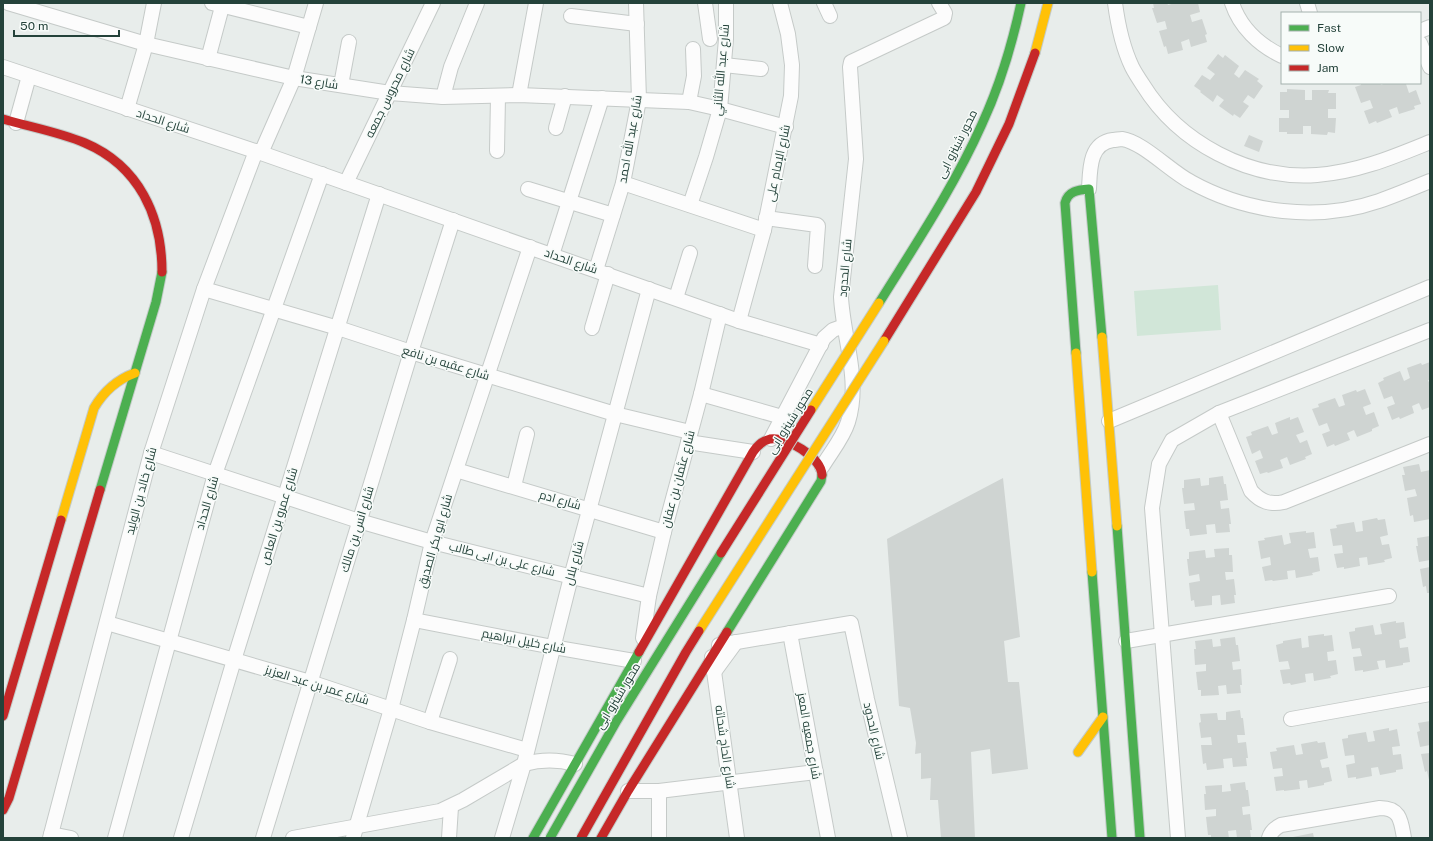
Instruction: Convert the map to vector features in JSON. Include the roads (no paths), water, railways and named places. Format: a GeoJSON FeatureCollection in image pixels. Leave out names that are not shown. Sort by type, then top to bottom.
{"type":"FeatureCollection","features":[{"type":"Feature","properties":{"kind":"street","name":"شارع 13"},"geometry":{"type":"LineString","coordinates":[[8,3],[146,44],[294,78],[390,93],[443,96],[565,96],[690,102],[786,127]]}},
{"type":"Feature","properties":{"kind":"street"},"geometry":{"type":"LineString","coordinates":[[127,109],[146,44],[154,3]]}},
{"type":"Feature","properties":{"kind":"street","name":"شارع خالد بن الوليد"},"geometry":{"type":"LineString","coordinates":[[51,836],[151,453],[204,289],[259,152],[294,78],[316,3]]}},
{"type":"Feature","properties":{"kind":"street","name":"شارع محروس جمعه"},"geometry":{"type":"LineString","coordinates":[[346,183],[433,3]]}},
{"type":"Feature","properties":{"kind":"street"},"geometry":{"type":"LineString","coordinates":[[443,96],[451,67],[477,3]]}},
{"type":"Feature","properties":{"kind":"street"},"geometry":{"type":"LineString","coordinates":[[519,95],[536,3]]}},
{"type":"Feature","properties":{"kind":"street"},"geometry":{"type":"LineString","coordinates":[[706,3],[710,39]]}},
{"type":"Feature","properties":{"kind":"street","name":"شارع عبد الله الثاني"},"geometry":{"type":"LineString","coordinates":[[690,206],[720,109],[724,65],[726,3]]}},
{"type":"Feature","properties":{"kind":"street","name":"شارع الإمام على"},"geometry":{"type":"LineString","coordinates":[[739,320],[765,224],[786,127],[791,96],[792,65],[788,34],[780,3]]}},
{"type":"Feature","properties":{"kind":"street"},"geometry":{"type":"LineString","coordinates":[[824,3],[830,16]]}},
{"type":"Feature","properties":{"kind":"street","name":"شارع الحدود"},"geometry":{"type":"LineString","coordinates":[[822,467],[842,436],[848,423],[851,409],[853,380],[844,326],[841,287],[856,159],[850,67],[851,62],[944,18],[945,12],[939,3]]}},
{"type":"Feature","properties":{"kind":"street","name":"محور شينزو ابى"},"geometry":{"type":"LineString","coordinates":[[550,838],[616,722],[748,509],[879,303],[964,162],[985,117],[1003,71],[1017,23],[1021,3]]}},
{"type":"Feature","properties":{"kind":"street"},"geometry":{"type":"LineString","coordinates":[[581,838],[686,652],[884,341],[934,259],[956,227],[993,158],[1010,122],[1024,86],[1048,3]]}},
{"type":"Feature","properties":{"kind":"street"},"geometry":{"type":"LineString","coordinates":[[1115,3],[1119,32],[1132,68],[1151,98],[1178,127],[1209,148],[1241,164],[1277,174],[1317,175],[1354,170],[1430,142]]}},
{"type":"Feature","properties":{"kind":"street"},"geometry":{"type":"LineString","coordinates":[[1232,3],[1234,10],[1244,26],[1256,40],[1281,56]]}},
{"type":"Feature","properties":{"kind":"street"},"geometry":{"type":"LineString","coordinates":[[208,59],[219,4],[309,27]]}},
{"type":"Feature","properties":{"kind":"street","name":"شارع عبد الله احمد"},"geometry":{"type":"LineString","coordinates":[[592,328],[613,214],[623,183],[639,100],[637,4]]}},
{"type":"Feature","properties":{"kind":"street"},"geometry":{"type":"LineString","coordinates":[[571,16],[637,24]]}},
{"type":"Feature","properties":{"kind":"street"},"geometry":{"type":"LineString","coordinates":[[341,85],[349,42]]}},
{"type":"Feature","properties":{"kind":"street"},"geometry":{"type":"LineString","coordinates":[[1421,45],[1430,67]]}},
{"type":"Feature","properties":{"kind":"street"},"geometry":{"type":"LineString","coordinates":[[690,102],[694,76],[693,49]]}},
{"type":"Feature","properties":{"kind":"street"},"geometry":{"type":"LineString","coordinates":[[724,65],[761,69]]}},
{"type":"Feature","properties":{"kind":"street","name":"شارع الحداد"},"geometry":{"type":"LineString","coordinates":[[3,68],[259,152],[720,314],[820,345]]}},
{"type":"Feature","properties":{"kind":"street"},"geometry":{"type":"LineString","coordinates":[[3,810],[9,798],[135,373],[156,302],[162,273],[162,243],[155,214],[141,188],[121,166],[97,148],[69,137],[9,124],[29,76]]}},
{"type":"Feature","properties":{"kind":"street"},"geometry":{"type":"LineString","coordinates":[[497,151],[498,96]]}},
{"type":"Feature","properties":{"kind":"street"},"geometry":{"type":"LineString","coordinates":[[556,128],[565,96]]}},
{"type":"Feature","properties":{"kind":"street"},"geometry":{"type":"LineString","coordinates":[[552,255],[602,98]]}},
{"type":"Feature","properties":{"kind":"street"},"geometry":{"type":"LineString","coordinates":[[1140,838],[1109,421],[1089,189],[1090,164],[1095,150],[1106,141],[1122,139],[1136,145],[1185,178],[1228,199],[1265,209],[1303,213],[1341,210],[1378,202],[1430,181]]}},
{"type":"Feature","properties":{"kind":"street","name":"شارع الحداد"},"geometry":{"type":"LineString","coordinates":[[116,838],[215,474],[322,174]]}},
{"type":"Feature","properties":{"kind":"street"},"geometry":{"type":"LineString","coordinates":[[623,183],[690,206],[765,224],[817,225],[815,266]]}},
{"type":"Feature","properties":{"kind":"street"},"geometry":{"type":"LineString","coordinates":[[528,189],[613,214]]}},
{"type":"Feature","properties":{"kind":"street"},"geometry":{"type":"LineString","coordinates":[[1089,189],[1073,191],[1069,194],[1066,198],[1065,209],[1112,838]]}},
{"type":"Feature","properties":{"kind":"street","name":"شارع عمرو بن العاص"},"geometry":{"type":"LineString","coordinates":[[180,838],[379,194]]}},
{"type":"Feature","properties":{"kind":"street","name":"شارع انس بن مالك"},"geometry":{"type":"LineString","coordinates":[[263,838],[359,521],[453,220]]}},
{"type":"Feature","properties":{"kind":"street","name":"شارع ابو بكر الصديق"},"geometry":{"type":"LineString","coordinates":[[354,833],[391,709],[432,542],[530,247]]}},
{"type":"Feature","properties":{"kind":"street"},"geometry":{"type":"LineString","coordinates":[[676,298],[690,253]]}},
{"type":"Feature","properties":{"kind":"street","name":"شارع عقبه بن نافع"},"geometry":{"type":"LineString","coordinates":[[204,289],[338,328],[411,352],[689,437],[753,452]]}},
{"type":"Feature","properties":{"kind":"street","name":"شارع بلال"},"geometry":{"type":"LineString","coordinates":[[502,838],[524,764],[571,577],[649,289]]}},
{"type":"Feature","properties":{"kind":"street"},"geometry":{"type":"LineString","coordinates":[[1109,421],[1428,292]]}},
{"type":"Feature","properties":{"kind":"street","name":"شارع عثمان بن عفان"},"geometry":{"type":"LineString","coordinates":[[642,646],[649,596],[664,532],[701,394],[720,314]]}},
{"type":"Feature","properties":{"kind":"street"},"geometry":{"type":"LineString","coordinates":[[771,438],[820,345],[828,333],[844,326]]}},
{"type":"Feature","properties":{"kind":"street"},"geometry":{"type":"LineString","coordinates":[[1178,838],[1152,508],[1159,464],[1172,440],[1219,413],[1430,330]]}},
{"type":"Feature","properties":{"kind":"street"},"geometry":{"type":"LineString","coordinates":[[3,716],[94,408],[104,392],[110,386],[126,376],[135,373]]}},
{"type":"Feature","properties":{"kind":"street"},"geometry":{"type":"LineString","coordinates":[[701,394],[782,416]]}},
{"type":"Feature","properties":{"kind":"street"},"geometry":{"type":"LineString","coordinates":[[1219,413],[1251,491],[1257,498],[1266,503],[1275,504],[1284,502],[1430,444]]}},
{"type":"Feature","properties":{"kind":"street"},"geometry":{"type":"LineString","coordinates":[[514,486],[527,434]]}},
{"type":"Feature","properties":{"kind":"street"},"geometry":{"type":"LineString","coordinates":[[533,838],[753,452],[760,443],[771,438],[783,440],[816,460],[822,467],[823,476],[821,481],[628,791],[601,838]]}},
{"type":"Feature","properties":{"kind":"street","name":"شارع على بن ابى طالب"},"geometry":{"type":"LineString","coordinates":[[151,453],[359,521],[432,542],[649,596]]}},
{"type":"Feature","properties":{"kind":"street","name":"شارع ادم"},"geometry":{"type":"LineString","coordinates":[[456,470],[514,486],[664,532]]}},
{"type":"Feature","properties":{"kind":"street"},"geometry":{"type":"LineString","coordinates":[[1126,641],[1389,596]]}},
{"type":"Feature","properties":{"kind":"street","name":"شارع خليل ابراهيم"},"geometry":{"type":"LineString","coordinates":[[414,620],[634,661]]}},
{"type":"Feature","properties":{"kind":"street","name":"شارع عمر بن عبد العزيز"},"geometry":{"type":"LineString","coordinates":[[107,622],[310,682],[430,722],[527,750]]}},
{"type":"Feature","properties":{"kind":"street","name":"شارع الحدود"},"geometry":{"type":"LineString","coordinates":[[790,633],[851,623],[867,699],[900,838]]}},
{"type":"Feature","properties":{"kind":"street"},"geometry":{"type":"LineString","coordinates":[[719,645],[790,633]]}},
{"type":"Feature","properties":{"kind":"street","name":"شارع جمعيه المعز"},"geometry":{"type":"LineString","coordinates":[[790,633],[828,838]]}},
{"type":"Feature","properties":{"kind":"street"},"geometry":{"type":"LineString","coordinates":[[714,672],[736,642]]}},
{"type":"Feature","properties":{"kind":"street","name":"شارع الحاج شحاته"},"geometry":{"type":"LineString","coordinates":[[712,657],[737,838]]}},
{"type":"Feature","properties":{"kind":"street"},"geometry":{"type":"LineString","coordinates":[[430,722],[450,659]]}},
{"type":"Feature","properties":{"kind":"street"},"geometry":{"type":"LineString","coordinates":[[1291,719],[1430,694]]}},
{"type":"Feature","properties":{"kind":"street"},"geometry":{"type":"LineString","coordinates":[[1078,752],[1103,717]]}},
{"type":"Feature","properties":{"kind":"street"},"geometry":{"type":"LineString","coordinates":[[293,838],[354,833],[451,807],[524,764],[534,761],[555,760],[575,764]]}},
{"type":"Feature","properties":{"kind":"street"},"geometry":{"type":"LineString","coordinates":[[628,791],[659,791],[816,772]]}},
{"type":"Feature","properties":{"kind":"street"},"geometry":{"type":"LineString","coordinates":[[659,791],[659,838]]}},
{"type":"Feature","properties":{"kind":"street"},"geometry":{"type":"LineString","coordinates":[[449,838],[451,807]]}},
{"type":"Feature","properties":{"kind":"street"},"geometry":{"type":"LineString","coordinates":[[1269,838],[1272,831],[1281,824],[1380,808],[1393,810],[1398,815],[1401,820],[1404,838]]}},
{"type":"Feature","properties":{"kind":"street"},"geometry":{"type":"LineString","coordinates":[[51,836],[71,838]]}}]}
